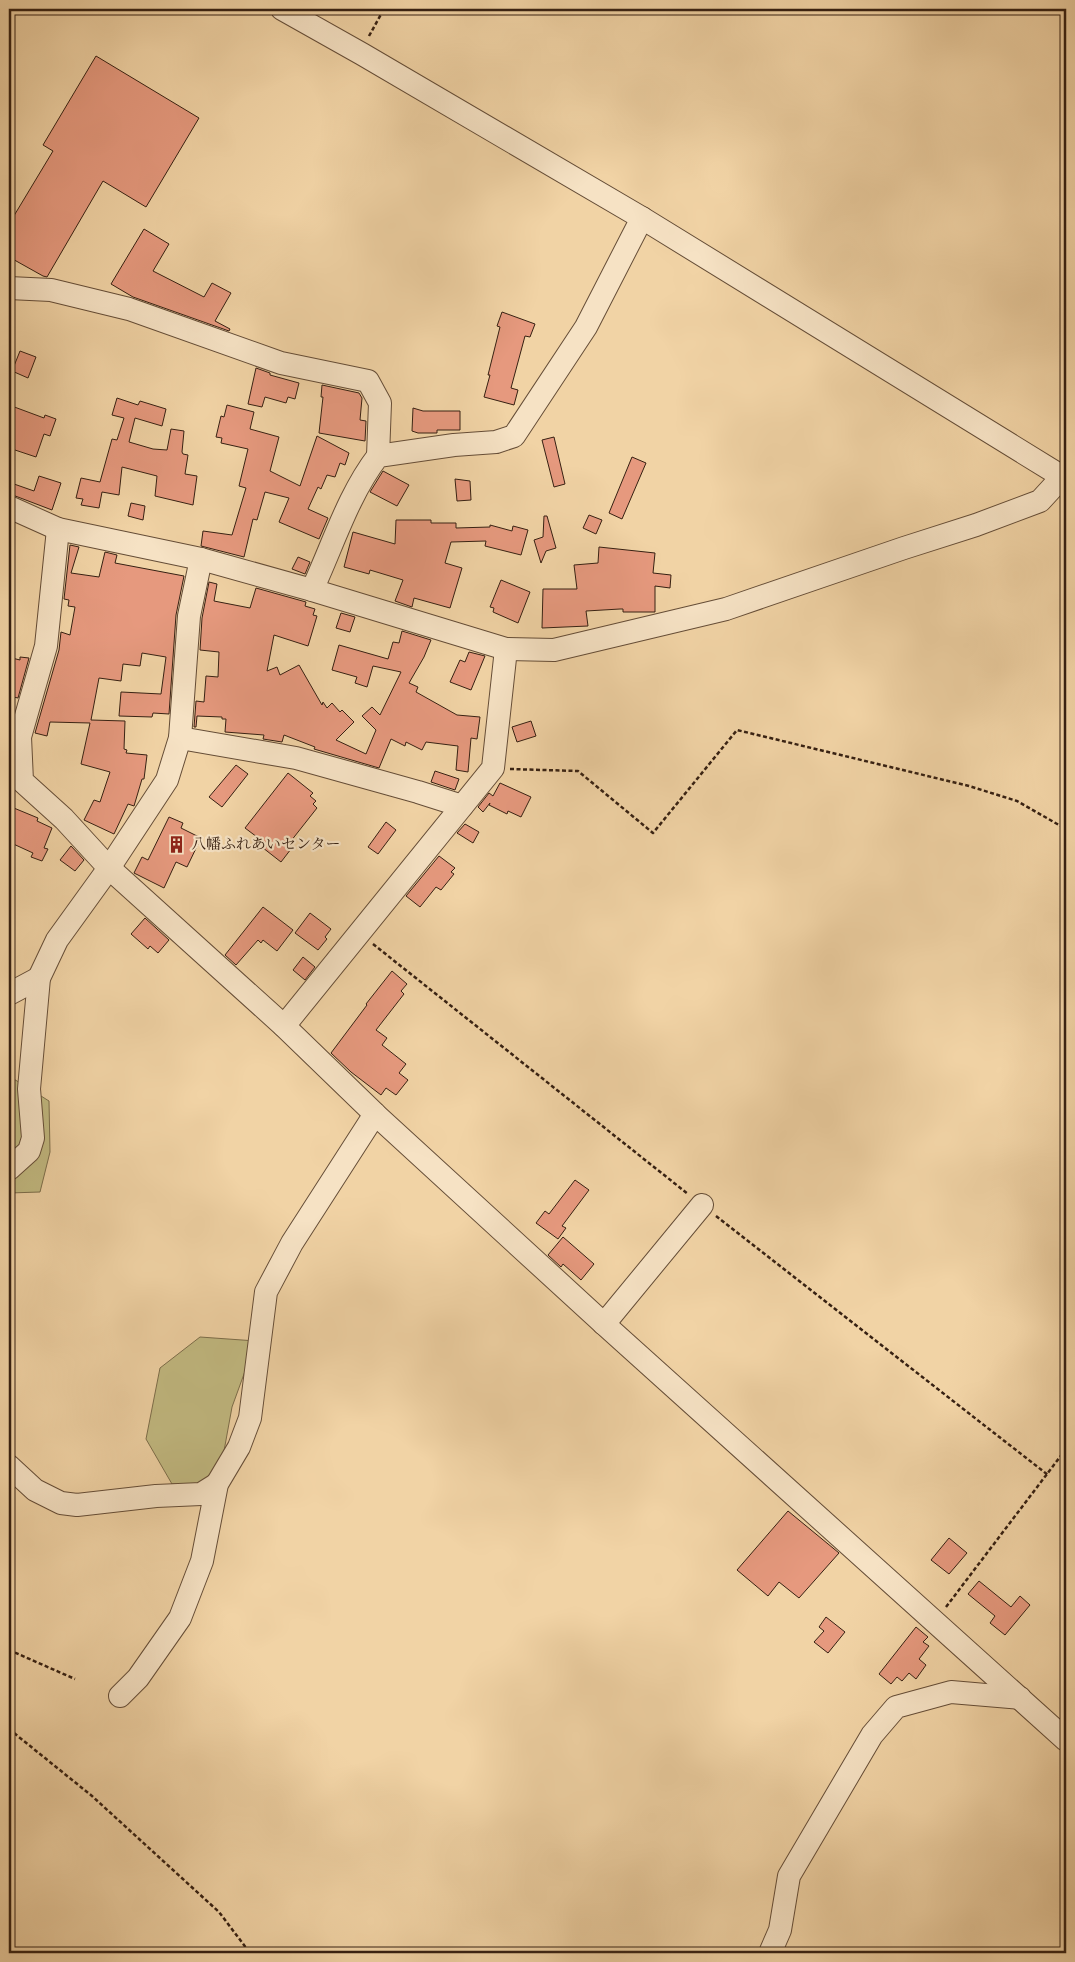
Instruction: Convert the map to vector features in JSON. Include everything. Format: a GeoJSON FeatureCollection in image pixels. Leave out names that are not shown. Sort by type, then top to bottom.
{"type":"FeatureCollection","features":[{"type":"Feature","properties":{"kind":"street"},"geometry":{"type":"LineString","coordinates":[[9,507],[58,529],[201,559],[312,590],[506,649],[554,650],[726,609],[976,525],[1040,501],[1064,478],[642,218],[282,9]]}},
{"type":"Feature","properties":{"kind":"street"},"geometry":{"type":"LineString","coordinates":[[378,456],[454,445],[496,442],[514,436],[586,327],[642,218]]}},
{"type":"Feature","properties":{"kind":"street"},"geometry":{"type":"LineString","coordinates":[[9,288],[51,290],[129,309],[281,363],[368,381],[380,403],[378,456],[364,474],[354,494],[312,590]]}},
{"type":"Feature","properties":{"kind":"street"},"geometry":{"type":"LineString","coordinates":[[58,529],[46,646],[20,737],[22,781],[64,819],[109,868],[284,1026],[375,1114],[604,1324],[1066,1740]]}},
{"type":"Feature","properties":{"kind":"street"},"geometry":{"type":"LineString","coordinates":[[9,1169],[29,1151],[33,1138],[29,1089],[40,978],[57,940],[109,868],[167,780],[180,738],[190,616],[201,559]]}},
{"type":"Feature","properties":{"kind":"street"},"geometry":{"type":"LineString","coordinates":[[284,1026],[494,768],[506,649]]}},
{"type":"Feature","properties":{"kind":"street"},"geometry":{"type":"LineString","coordinates":[[180,738],[296,758],[462,806]]}},
{"type":"Feature","properties":{"kind":"street"},"geometry":{"type":"LineString","coordinates":[[9,994],[40,978]]}},
{"type":"Feature","properties":{"kind":"street"},"geometry":{"type":"LineString","coordinates":[[120,1696],[138,1678],[180,1618],[202,1561],[217,1484],[239,1447],[250,1418],[266,1292],[292,1243],[375,1114]]}},
{"type":"Feature","properties":{"kind":"street"},"geometry":{"type":"LineString","coordinates":[[604,1324],[702,1205]]}},
{"type":"Feature","properties":{"kind":"street"},"geometry":{"type":"LineString","coordinates":[[9,1466],[35,1490],[61,1502],[77,1505],[156,1496],[201,1494],[217,1484]]}},
{"type":"Feature","properties":{"kind":"street"},"geometry":{"type":"LineString","coordinates":[[770,1953],[780,1930],[789,1876],[872,1735],[896,1707],[951,1692],[1020,1698]]}},
{"type":"Feature","properties":{"kind":"path"},"geometry":{"type":"LineString","coordinates":[[362,54],[371,32],[384,9]]}},
{"type":"Feature","properties":{"kind":"path"},"geometry":{"type":"LineString","coordinates":[[494,768],[578,771],[653,833],[737,730],[977,789],[1017,801],[1066,829]]}},
{"type":"Feature","properties":{"kind":"path"},"geometry":{"type":"LineString","coordinates":[[357,934],[373,944],[702,1205],[1048,1475]]}},
{"type":"Feature","properties":{"kind":"path"},"geometry":{"type":"LineString","coordinates":[[935,1622],[1066,1449]]}},
{"type":"Feature","properties":{"kind":"path"},"geometry":{"type":"LineString","coordinates":[[9,1650],[75,1679]]}},
{"type":"Feature","properties":{"kind":"path"},"geometry":{"type":"LineString","coordinates":[[9,1729],[92,1796],[219,1912],[250,1953]]}},
{"type":"Feature","properties":{"kind":"shaded area"},"geometry":{"type":"Polygon","coordinates":[[[9,1076],[49,1101],[50,1152],[40,1192],[9,1193],[9,1076]]]}},
{"type":"Feature","properties":{"kind":"shaded area"},"geometry":{"type":"Polygon","coordinates":[[[200,1337],[256,1341],[232,1407],[218,1484],[172,1484],[146,1439],[160,1368],[200,1337]]]}},
{"type":"Feature","properties":{"kind":"building"},"geometry":{"type":"Polygon","coordinates":[[[96,56],[199,118],[146,207],[103,181],[47,277],[9,257],[9,224],[53,151],[43,145],[96,56]]]}},
{"type":"Feature","properties":{"kind":"building"},"geometry":{"type":"Polygon","coordinates":[[[144,229],[169,244],[153,271],[204,297],[212,283],[231,293],[215,321],[230,329],[229,331],[133,297],[111,284],[144,229]]]}},
{"type":"Feature","properties":{"kind":"building"},"geometry":{"type":"Polygon","coordinates":[[[502,312],[535,324],[530,337],[525,336],[511,388],[518,390],[514,405],[484,397],[500,327],[497,326],[502,312]]]}},
{"type":"Feature","properties":{"kind":"building"},"geometry":{"type":"Polygon","coordinates":[[[20,351],[36,357],[28,378],[12,371],[20,351]]]}},
{"type":"Feature","properties":{"kind":"building"},"geometry":{"type":"Polygon","coordinates":[[[256,368],[270,373],[270,375],[299,383],[295,399],[288,397],[286,403],[265,397],[262,407],[248,404],[256,368]]]}},
{"type":"Feature","properties":{"kind":"building"},"geometry":{"type":"Polygon","coordinates":[[[322,385],[359,393],[362,398],[360,420],[366,421],[365,441],[319,433],[323,397],[321,397],[322,385]]]}},
{"type":"Feature","properties":{"kind":"building"},"geometry":{"type":"Polygon","coordinates":[[[117,398],[138,405],[140,401],[166,409],[162,426],[135,418],[129,442],[153,449],[167,450],[171,429],[184,431],[182,452],[188,455],[185,474],[197,476],[193,505],[155,496],[157,476],[122,467],[119,495],[102,492],[99,508],[81,505],[83,499],[76,498],[81,478],[100,482],[112,439],[117,440],[124,418],[112,415],[117,398]]]}},
{"type":"Feature","properties":{"kind":"building"},"geometry":{"type":"Polygon","coordinates":[[[9,405],[44,418],[45,415],[56,419],[50,436],[44,434],[36,457],[9,448],[9,405]]]}},
{"type":"Feature","properties":{"kind":"building"},"geometry":{"type":"Polygon","coordinates":[[[227,405],[254,412],[250,429],[279,437],[270,471],[300,486],[317,436],[349,453],[345,465],[340,463],[335,477],[327,475],[321,489],[318,487],[308,509],[328,518],[319,539],[279,522],[289,498],[265,492],[257,520],[253,519],[244,557],[201,546],[203,531],[232,535],[246,488],[239,486],[248,449],[221,443],[222,438],[216,437],[221,416],[224,417],[227,405]]]}},
{"type":"Feature","properties":{"kind":"building"},"geometry":{"type":"Polygon","coordinates":[[[413,408],[423,411],[460,411],[460,430],[437,430],[437,433],[418,433],[412,431],[413,408]]]}},
{"type":"Feature","properties":{"kind":"building"},"geometry":{"type":"Polygon","coordinates":[[[554,437],[565,484],[554,487],[542,440],[554,437]]]}},
{"type":"Feature","properties":{"kind":"building"},"geometry":{"type":"Polygon","coordinates":[[[632,457],[646,463],[622,519],[609,513],[632,457]]]}},
{"type":"Feature","properties":{"kind":"building"},"geometry":{"type":"Polygon","coordinates":[[[383,471],[409,485],[397,506],[370,492],[383,471]]]}},
{"type":"Feature","properties":{"kind":"building"},"geometry":{"type":"Polygon","coordinates":[[[39,476],[61,483],[52,510],[10,494],[14,484],[34,491],[39,476]]]}},
{"type":"Feature","properties":{"kind":"building"},"geometry":{"type":"Polygon","coordinates":[[[455,479],[470,481],[471,500],[457,501],[455,479]]]}},
{"type":"Feature","properties":{"kind":"building"},"geometry":{"type":"Polygon","coordinates":[[[131,503],[145,506],[143,520],[128,516],[131,503]]]}},
{"type":"Feature","properties":{"kind":"building"},"geometry":{"type":"Polygon","coordinates":[[[589,515],[602,520],[596,534],[583,528],[589,515]]]}},
{"type":"Feature","properties":{"kind":"building"},"geometry":{"type":"Polygon","coordinates":[[[544,516],[547,516],[556,548],[546,551],[541,563],[534,540],[543,537],[544,516]]]}},
{"type":"Feature","properties":{"kind":"building"},"geometry":{"type":"Polygon","coordinates":[[[396,520],[431,520],[431,523],[456,523],[456,528],[490,527],[490,525],[512,531],[513,526],[528,530],[521,555],[485,546],[486,541],[451,542],[445,563],[462,568],[450,608],[414,598],[412,607],[395,601],[403,580],[370,570],[369,574],[344,567],[353,532],[395,544],[396,520]]]}},
{"type":"Feature","properties":{"kind":"building"},"geometry":{"type":"Polygon","coordinates":[[[70,545],[79,547],[71,573],[99,577],[105,552],[117,555],[115,563],[184,576],[176,615],[169,714],[153,713],[152,717],[119,716],[121,692],[161,694],[166,657],[142,653],[140,666],[123,664],[121,681],[99,678],[91,720],[125,721],[124,749],[127,750],[126,753],[147,755],[144,779],[142,779],[134,806],[128,804],[114,834],[84,820],[94,800],[100,802],[110,772],[81,764],[90,723],[50,722],[47,736],[35,733],[59,650],[61,632],[70,635],[75,607],[68,606],[69,600],[64,599],[70,545]]]}},
{"type":"Feature","properties":{"kind":"building"},"geometry":{"type":"Polygon","coordinates":[[[599,547],[655,553],[653,573],[671,575],[670,588],[655,586],[655,612],[623,612],[623,609],[586,611],[588,626],[542,628],[543,589],[577,589],[574,565],[598,563],[599,547]]]}},
{"type":"Feature","properties":{"kind":"building"},"geometry":{"type":"Polygon","coordinates":[[[298,557],[310,562],[305,574],[292,569],[298,557]]]}},
{"type":"Feature","properties":{"kind":"building"},"geometry":{"type":"Polygon","coordinates":[[[501,580],[530,592],[518,623],[493,612],[494,608],[490,607],[501,580]]]}},
{"type":"Feature","properties":{"kind":"building"},"geometry":{"type":"Polygon","coordinates":[[[209,582],[217,584],[214,601],[250,608],[256,588],[306,602],[305,606],[315,609],[313,615],[317,616],[308,646],[274,635],[267,671],[277,667],[280,675],[299,665],[322,705],[323,702],[327,708],[332,703],[340,712],[342,710],[354,722],[336,740],[366,754],[376,730],[362,716],[372,707],[380,715],[401,672],[373,666],[367,687],[355,683],[357,677],[332,670],[339,645],[388,659],[393,642],[399,643],[402,631],[431,640],[424,657],[409,683],[418,687],[416,692],[457,715],[480,717],[477,739],[471,738],[468,772],[456,770],[458,746],[426,742],[422,750],[406,742],[405,746],[391,739],[379,768],[314,749],[315,747],[284,735],[282,742],[263,739],[264,735],[225,732],[226,719],[222,719],[222,717],[197,716],[196,727],[194,727],[196,701],[204,702],[206,676],[218,677],[219,652],[200,650],[202,618],[209,582]]]}},
{"type":"Feature","properties":{"kind":"building"},"geometry":{"type":"Polygon","coordinates":[[[341,613],[355,617],[350,632],[336,628],[341,613]]]}},
{"type":"Feature","properties":{"kind":"building"},"geometry":{"type":"Polygon","coordinates":[[[469,652],[485,656],[471,690],[450,682],[460,660],[465,662],[469,652]]]}},
{"type":"Feature","properties":{"kind":"building"},"geometry":{"type":"Polygon","coordinates":[[[20,657],[29,658],[18,698],[9,696],[9,663],[11,663],[12,658],[20,660],[20,657]]]}},
{"type":"Feature","properties":{"kind":"building"},"geometry":{"type":"Polygon","coordinates":[[[531,721],[536,736],[517,742],[512,727],[531,721]]]}},
{"type":"Feature","properties":{"kind":"building"},"geometry":{"type":"Polygon","coordinates":[[[236,765],[248,774],[222,807],[209,797],[236,765]]]}},
{"type":"Feature","properties":{"kind":"building"},"geometry":{"type":"Polygon","coordinates":[[[435,771],[459,779],[455,790],[431,782],[435,771]]]}},
{"type":"Feature","properties":{"kind":"building"},"geometry":{"type":"Polygon","coordinates":[[[288,773],[313,793],[310,796],[316,801],[313,804],[317,808],[287,846],[291,849],[281,862],[258,844],[261,840],[245,828],[288,773]]]}},
{"type":"Feature","properties":{"kind":"building"},"geometry":{"type":"Polygon","coordinates":[[[500,783],[531,797],[521,817],[508,811],[507,814],[489,805],[490,803],[483,812],[478,807],[489,793],[493,796],[500,783]]]}},
{"type":"Feature","properties":{"kind":"building"},"geometry":{"type":"Polygon","coordinates":[[[9,806],[38,818],[37,821],[52,828],[44,848],[48,849],[42,861],[31,857],[33,853],[9,842],[9,806]]]}},
{"type":"Feature","properties":{"kind":"building"},"geometry":{"type":"Polygon","coordinates":[[[169,817],[183,823],[181,828],[201,838],[187,867],[176,862],[164,888],[134,873],[142,857],[148,860],[169,817]]]}},
{"type":"Feature","properties":{"kind":"building"},"geometry":{"type":"Polygon","coordinates":[[[386,822],[396,830],[378,854],[368,847],[386,822]]]}},
{"type":"Feature","properties":{"kind":"building"},"geometry":{"type":"Polygon","coordinates":[[[465,824],[479,832],[473,843],[457,833],[465,824]]]}},
{"type":"Feature","properties":{"kind":"building"},"geometry":{"type":"Polygon","coordinates":[[[71,846],[84,860],[75,871],[60,860],[71,846]]]}},
{"type":"Feature","properties":{"kind":"building"},"geometry":{"type":"Polygon","coordinates":[[[439,856],[455,868],[451,872],[454,874],[441,890],[436,887],[420,907],[406,896],[439,856]]]}},
{"type":"Feature","properties":{"kind":"building"},"geometry":{"type":"Polygon","coordinates":[[[263,907],[293,930],[277,951],[263,940],[261,943],[258,940],[236,965],[225,955],[263,907]]]}},
{"type":"Feature","properties":{"kind":"building"},"geometry":{"type":"Polygon","coordinates":[[[310,913],[331,929],[325,937],[327,939],[318,950],[295,933],[310,913]]]}},
{"type":"Feature","properties":{"kind":"building"},"geometry":{"type":"Polygon","coordinates":[[[145,918],[169,940],[158,953],[150,946],[148,949],[131,934],[145,918]]]}},
{"type":"Feature","properties":{"kind":"building"},"geometry":{"type":"Polygon","coordinates":[[[303,957],[315,967],[305,980],[293,970],[303,957]]]}},
{"type":"Feature","properties":{"kind":"building"},"geometry":{"type":"Polygon","coordinates":[[[392,971],[407,984],[401,991],[404,994],[376,1030],[387,1038],[382,1045],[406,1064],[399,1073],[408,1080],[396,1095],[386,1088],[381,1095],[351,1072],[331,1053],[392,971]]]}},
{"type":"Feature","properties":{"kind":"building"},"geometry":{"type":"Polygon","coordinates":[[[575,1180],[589,1190],[562,1226],[566,1228],[558,1239],[536,1223],[545,1211],[549,1214],[575,1180]]]}},
{"type":"Feature","properties":{"kind":"building"},"geometry":{"type":"Polygon","coordinates":[[[563,1237],[594,1264],[581,1280],[563,1264],[561,1267],[548,1255],[563,1237]]]}},
{"type":"Feature","properties":{"kind":"building"},"geometry":{"type":"Polygon","coordinates":[[[788,1511],[839,1553],[799,1598],[779,1582],[768,1596],[737,1570],[788,1511]]]}},
{"type":"Feature","properties":{"kind":"building"},"geometry":{"type":"Polygon","coordinates":[[[949,1538],[967,1553],[949,1574],[931,1560],[949,1538]]]}},
{"type":"Feature","properties":{"kind":"building"},"geometry":{"type":"Polygon","coordinates":[[[979,1581],[1011,1607],[1020,1596],[1030,1605],[1005,1635],[990,1623],[995,1616],[968,1594],[979,1581]]]}},
{"type":"Feature","properties":{"kind":"building"},"geometry":{"type":"Polygon","coordinates":[[[826,1617],[845,1632],[828,1653],[814,1642],[824,1631],[819,1627],[826,1617]]]}},
{"type":"Feature","properties":{"kind":"building"},"geometry":{"type":"Polygon","coordinates":[[[916,1627],[928,1637],[923,1642],[929,1646],[919,1659],[926,1665],[916,1679],[909,1673],[902,1681],[897,1677],[891,1684],[879,1674],[916,1627]]]}},
{"type":"Feature","properties":{"kind":"place","name":"八幡ふれあいセンター"},"geometry":{"type":"Point","coordinates":[177,844]}}]}
